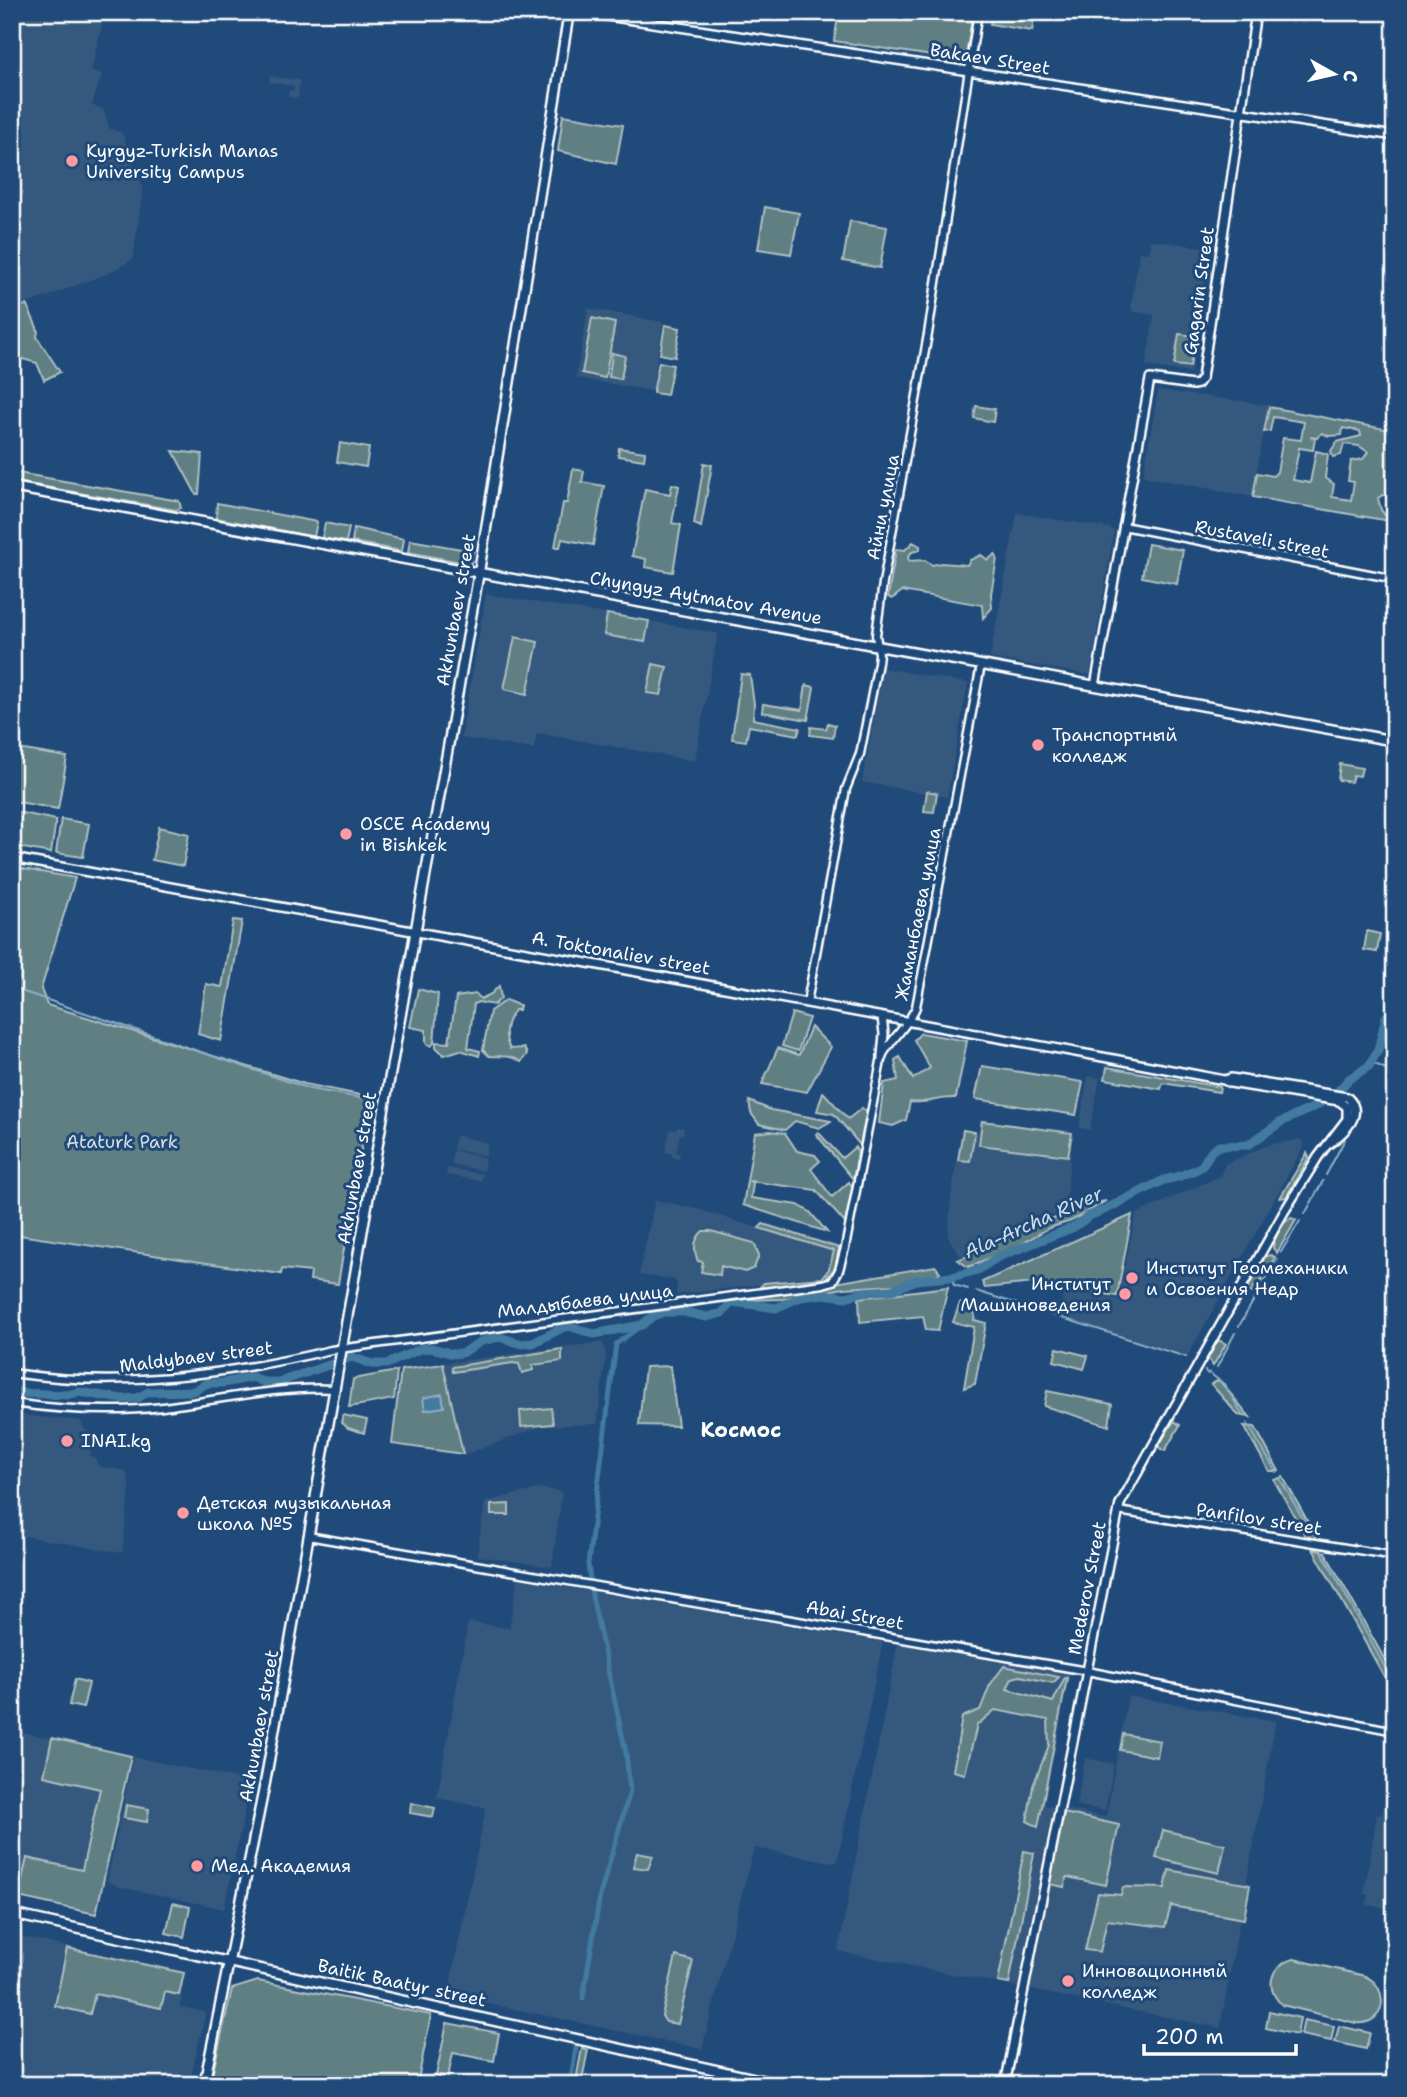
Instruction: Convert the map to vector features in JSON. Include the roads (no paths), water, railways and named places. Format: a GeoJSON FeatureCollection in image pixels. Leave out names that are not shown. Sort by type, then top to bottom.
{"type":"FeatureCollection","features":[{"type":"Feature","properties":{"kind":"main road","name":"Akhunbaev street"},"geometry":{"type":"LineString","coordinates":[[204,2085],[263,1794],[416,932],[479,572],[569,12]]}},
{"type":"Feature","properties":{"kind":"main road","name":"Bakaev Street"},"geometry":{"type":"LineString","coordinates":[[581,12],[1395,136]]}},
{"type":"Feature","properties":{"kind":"main road","name":"Gagarin Street"},"geometry":{"type":"LineString","coordinates":[[1095,685],[1150,379],[1193,385],[1201,381],[1256,12]]}},
{"type":"Feature","properties":{"kind":"main road","name":"Chyngyz Aytmatov Avenue"},"geometry":{"type":"LineString","coordinates":[[12,486],[1395,741]]}},
{"type":"Feature","properties":{"kind":"main road","name":"A. Toktonaliev street"},"geometry":{"type":"LineString","coordinates":[[12,858],[909,1021],[1230,1083],[1294,1091],[1348,1102]]}},
{"type":"Feature","properties":{"kind":"main road"},"geometry":{"type":"LineString","coordinates":[[882,1017],[882,1056]]}},
{"type":"Feature","properties":{"kind":"main road","name":"Mederov Street"},"geometry":{"type":"LineString","coordinates":[[1005,2085],[1121,1500],[1284,1212],[1347,1119],[1348,1102]]}},
{"type":"Feature","properties":{"kind":"main road","name":"Baitik Baatyr street"},"geometry":{"type":"LineString","coordinates":[[12,1914],[784,2085]]}},
{"type":"Feature","properties":{"kind":"street","name":"Айни улица"},"geometry":{"type":"LineString","coordinates":[[807,1003],[846,789],[860,754],[879,654],[876,635],[883,583],[926,345],[978,12]]}},
{"type":"Feature","properties":{"kind":"street","name":"Rustaveli street"},"geometry":{"type":"LineString","coordinates":[[1123,526],[1395,579]]}},
{"type":"Feature","properties":{"kind":"street","name":"Жаманбаева улица"},"geometry":{"type":"LineString","coordinates":[[834,1281],[845,1248],[882,1056],[909,1021],[917,1000],[981,664]]}},
{"type":"Feature","properties":{"kind":"street","name":"Малдыбаева улица"},"geometry":{"type":"LineString","coordinates":[[340,1352],[488,1327],[834,1281]]}},
{"type":"Feature","properties":{"kind":"street","name":"Maldybaev street"},"geometry":{"type":"LineString","coordinates":[[12,1373],[51,1379],[136,1380],[273,1364],[340,1352]]}},
{"type":"Feature","properties":{"kind":"street"},"geometry":{"type":"LineString","coordinates":[[12,1403],[122,1411],[281,1389],[334,1389]]}},
{"type":"Feature","properties":{"kind":"street","name":"Panfilov street"},"geometry":{"type":"LineString","coordinates":[[1118,1511],[1395,1556]]}},
{"type":"Feature","properties":{"kind":"street","name":"Abai Street"},"geometry":{"type":"LineString","coordinates":[[308,1536],[1087,1671],[1395,1731]]}},
{"type":"Feature","properties":{"kind":"waterway"},"geometry":{"type":"LineString","coordinates":[[12,988],[310,1089],[366,1099]]}},
{"type":"Feature","properties":{"kind":"waterway","name":"Ala-Archa River"},"geometry":{"type":"LineString","coordinates":[[12,1390],[67,1395],[79,1392],[122,1399],[138,1398],[148,1392],[194,1391],[207,1383],[253,1377],[263,1382],[279,1382],[352,1357],[372,1364],[387,1364],[420,1349],[432,1348],[453,1354],[462,1353],[482,1341],[499,1337],[522,1344],[533,1343],[569,1326],[594,1334],[642,1325],[653,1316],[664,1312],[684,1312],[707,1317],[722,1313],[731,1303],[776,1308],[801,1297],[823,1294],[846,1297],[863,1292],[892,1290],[916,1280],[952,1277],[978,1270],[998,1257],[1074,1227],[1089,1216],[1164,1180],[1195,1170],[1202,1166],[1212,1150],[1219,1146],[1248,1145],[1281,1122],[1314,1107],[1369,1066],[1378,1050],[1386,1017],[1395,1011]]}},
{"type":"Feature","properties":{"kind":"waterway"},"geometry":{"type":"LineString","coordinates":[[1371,1062],[1392,1072]]}},
{"type":"Feature","properties":{"kind":"waterway"},"geometry":{"type":"LineString","coordinates":[[1326,1175],[1345,1139]]}},
{"type":"Feature","properties":{"kind":"waterway"},"geometry":{"type":"LineString","coordinates":[[1305,1214],[1323,1181]]}},
{"type":"Feature","properties":{"kind":"waterway"},"geometry":{"type":"LineString","coordinates":[[1281,1252],[1300,1221]]}},
{"type":"Feature","properties":{"kind":"waterway"},"geometry":{"type":"LineString","coordinates":[[1259,1291],[1277,1259]]}},
{"type":"Feature","properties":{"kind":"waterway"},"geometry":{"type":"LineString","coordinates":[[952,1277],[954,1285],[968,1289]]}},
{"type":"Feature","properties":{"kind":"waterway"},"geometry":{"type":"LineString","coordinates":[[976,1291],[1186,1357]]}},
{"type":"Feature","properties":{"kind":"waterway"},"geometry":{"type":"LineString","coordinates":[[1239,1326],[1255,1298]]}},
{"type":"Feature","properties":{"kind":"waterway"},"geometry":{"type":"LineString","coordinates":[[583,1998],[600,1895],[630,1791],[626,1753],[592,1596],[588,1564],[616,1344],[642,1325]]}},
{"type":"Feature","properties":{"kind":"waterway"},"geometry":{"type":"LineString","coordinates":[[1217,1367],[1235,1333]]}},
{"type":"Feature","properties":{"kind":"waterway"},"geometry":{"type":"LineString","coordinates":[[1205,1371],[1208,1374],[1210,1372]]}},
{"type":"Feature","properties":{"kind":"waterway"},"geometry":{"type":"LineString","coordinates":[[1212,1375],[1224,1384],[1242,1414]]}},
{"type":"Feature","properties":{"kind":"waterway"},"geometry":{"type":"LineString","coordinates":[[1247,1423],[1276,1472]]}},
{"type":"Feature","properties":{"kind":"waterway"},"geometry":{"type":"LineString","coordinates":[[1280,1479],[1311,1533]]}},
{"type":"Feature","properties":{"kind":"waterway"},"geometry":{"type":"LineString","coordinates":[[1322,1552],[1395,1686]]}},
{"type":"Feature","properties":{"kind":"waterway"},"geometry":{"type":"LineString","coordinates":[[570,2085],[576,2048]]}},
{"type":"Feature","properties":{"kind":"place","name":"Kyrgyz-Turkish Manas University Campus"},"geometry":{"type":"Point","coordinates":[72,161]}},
{"type":"Feature","properties":{"kind":"place","name":"Транспортный колледж"},"geometry":{"type":"Point","coordinates":[1038,745]}},
{"type":"Feature","properties":{"kind":"place","name":"OSCE Academy in Bishkek"},"geometry":{"type":"Point","coordinates":[346,834]}},
{"type":"Feature","properties":{"kind":"place","name":"Институт Геомеханики и Освоения Недр"},"geometry":{"type":"Point","coordinates":[1132,1278]}},
{"type":"Feature","properties":{"kind":"place","name":"Институт Машиноведения"},"geometry":{"type":"Point","coordinates":[1125,1294]}},
{"type":"Feature","properties":{"kind":"place","name":"INAI.kg"},"geometry":{"type":"Point","coordinates":[67,1441]}},
{"type":"Feature","properties":{"kind":"place","name":"Детская музыкальная школа №5"},"geometry":{"type":"Point","coordinates":[183,1513]}},
{"type":"Feature","properties":{"kind":"place","name":"Мед. Академия"},"geometry":{"type":"Point","coordinates":[197,1866]}},
{"type":"Feature","properties":{"kind":"place","name":"Инновационный колледж"},"geometry":{"type":"Point","coordinates":[1068,1981]}},
{"type":"Feature","properties":{"kind":"district","name":"Космос"},"geometry":{"type":"Point","coordinates":[741,1430]}},
{"type":"Feature","properties":{"kind":"park label","name":"Ataturk Park"},"geometry":{"type":"Point","coordinates":[122,1142]}}]}
